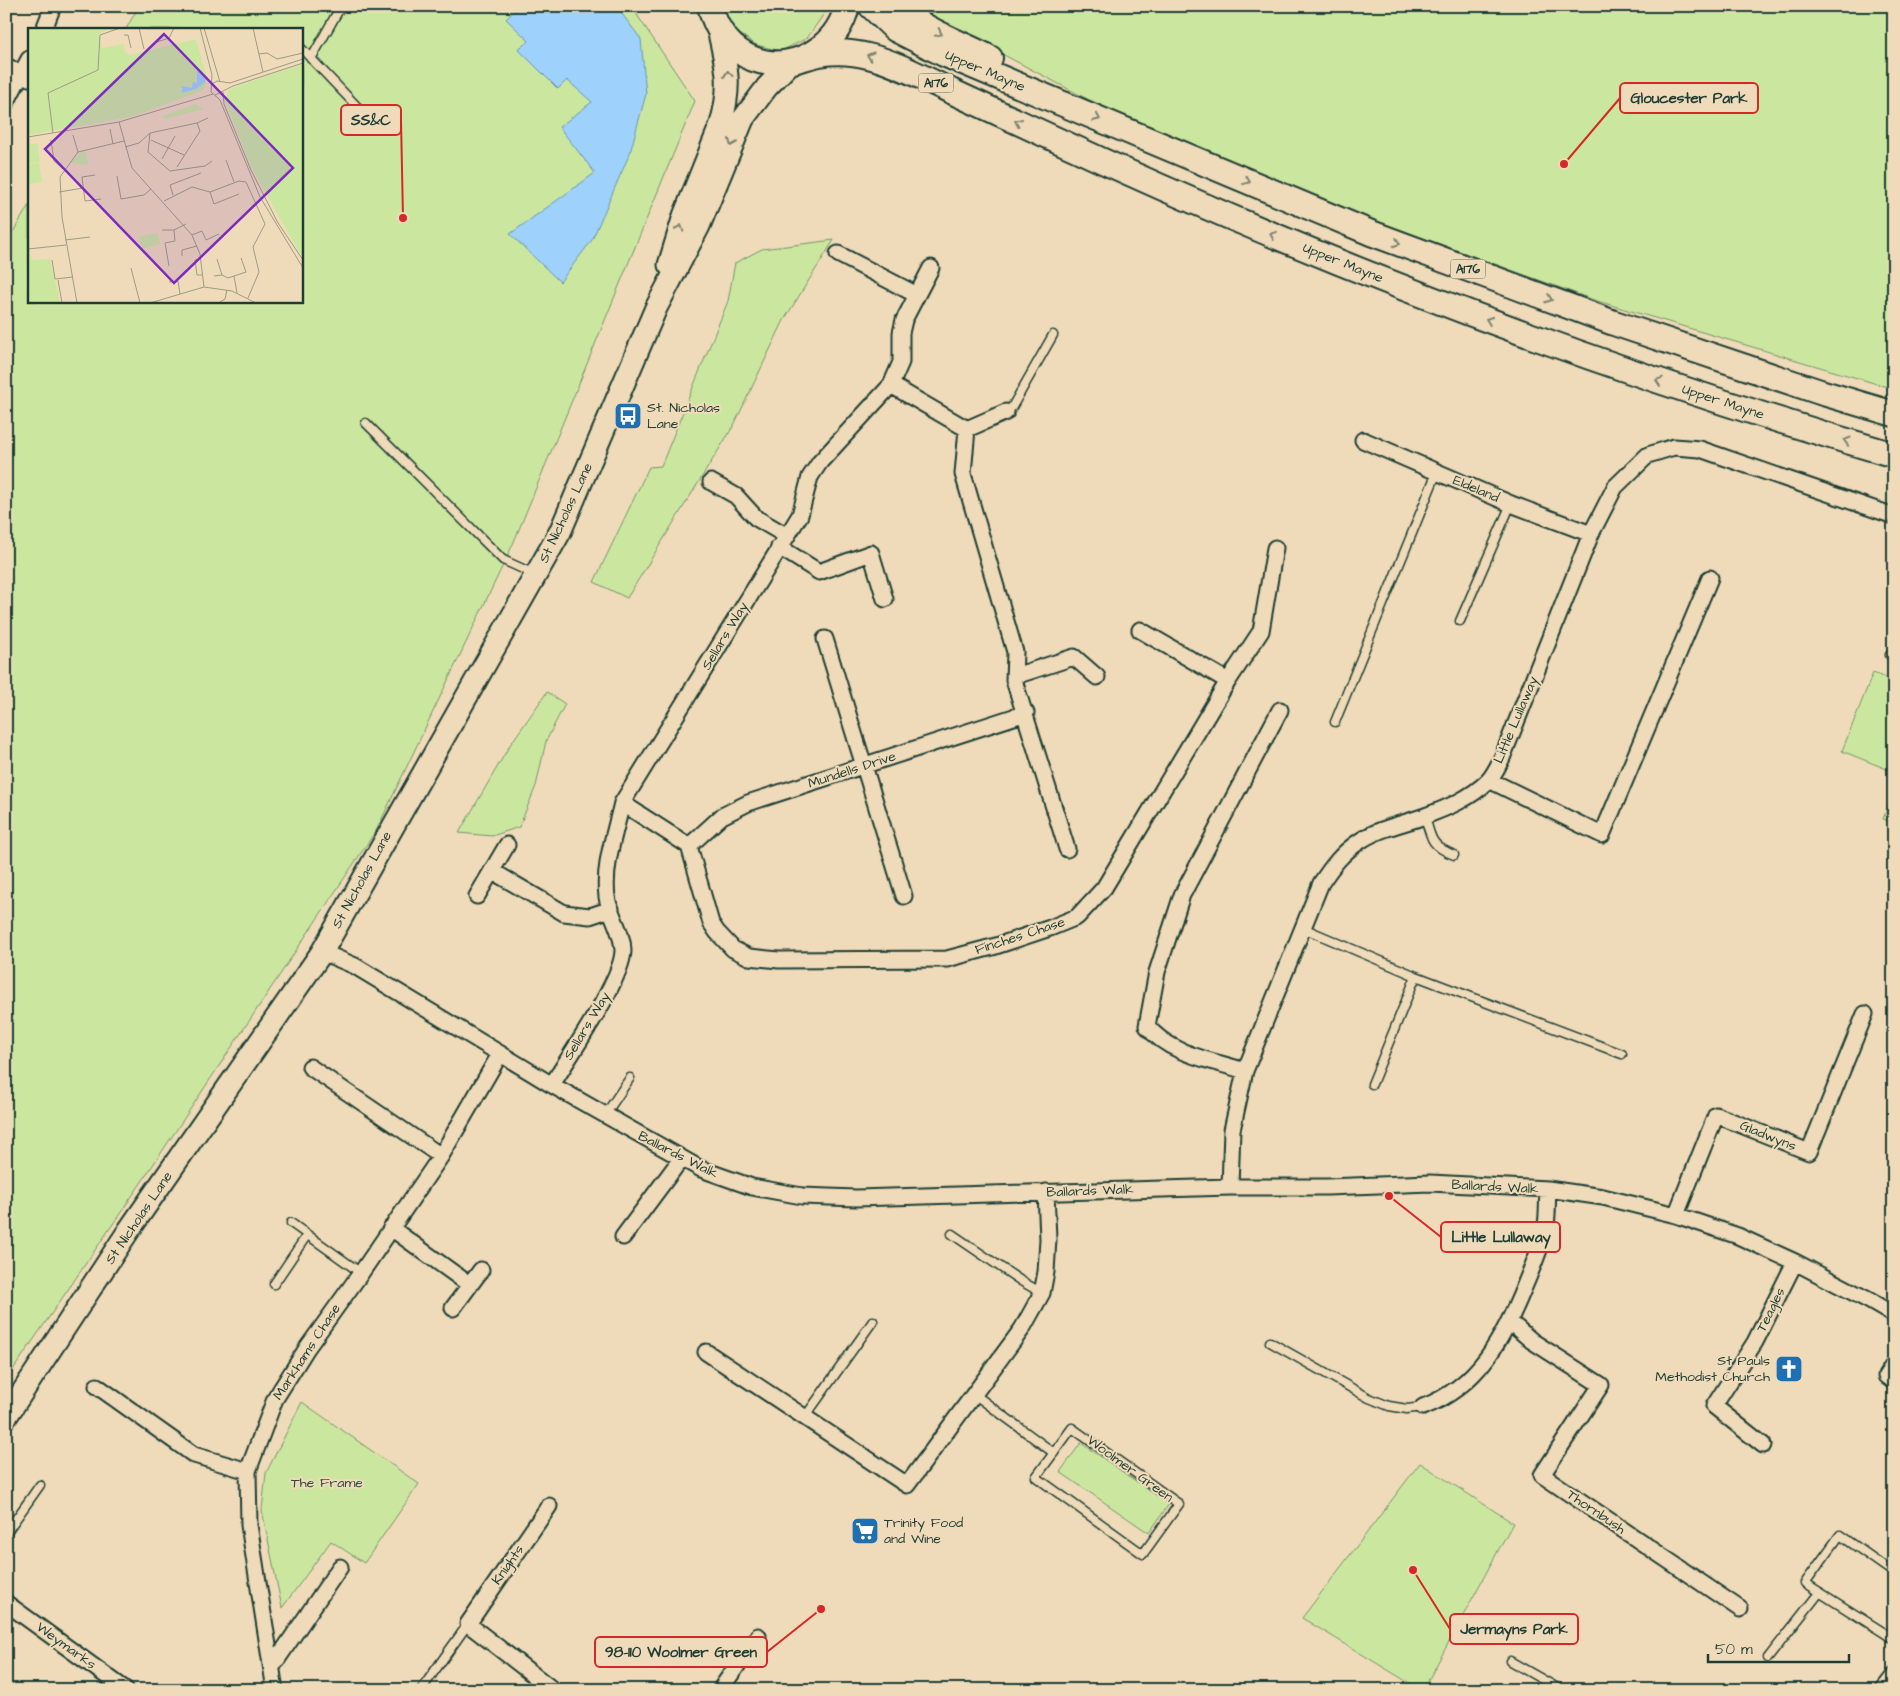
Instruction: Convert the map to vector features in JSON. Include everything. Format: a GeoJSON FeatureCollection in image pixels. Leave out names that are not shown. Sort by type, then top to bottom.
{"type":"FeatureCollection","features":[{"type":"Feature","properties":{"kind":"main road"},"geometry":{"type":"LineString","coordinates":[[797,60],[824,44],[834,34],[841,22],[846,6]]}},
{"type":"Feature","properties":{"kind":"main road","name":"Upper Mayne"},"geometry":{"type":"LineString","coordinates":[[871,6],[895,29],[917,41],[1371,233],[1614,323],[1820,392],[1894,414]]}},
{"type":"Feature","properties":{"kind":"main road"},"geometry":{"type":"LineString","coordinates":[[898,6],[930,29],[1001,64],[1052,99]]}},
{"type":"Feature","properties":{"kind":"main road","name":"A176"},"geometry":{"type":"LineString","coordinates":[[712,17],[724,38],[733,47],[756,60],[778,64],[797,60]]}},
{"type":"Feature","properties":{"kind":"main road","name":"St Nicholas Lane"},"geometry":{"type":"LineString","coordinates":[[656,308],[679,229],[721,124],[726,106],[728,73],[712,17]]}},
{"type":"Feature","properties":{"kind":"main road","name":"Upper Mayne"},"geometry":{"type":"LineString","coordinates":[[797,60],[834,51],[863,54],[878,58],[1225,215],[1359,270],[1565,349],[1773,419],[1894,455]]}},
{"type":"Feature","properties":{"kind":"main road","name":"St Nicholas Lane"},"geometry":{"type":"LineString","coordinates":[[6,1416],[129,1230],[322,952],[560,532],[656,308],[699,226],[743,119],[767,87],[797,60]]}},
{"type":"Feature","properties":{"kind":"street"},"geometry":{"type":"LineString","coordinates":[[44,28],[54,6]]}},
{"type":"Feature","properties":{"kind":"street"},"geometry":{"type":"LineString","coordinates":[[6,103],[25,76],[28,63]]}},
{"type":"Feature","properties":{"kind":"street"},"geometry":{"type":"LineString","coordinates":[[6,66],[25,76]]}},
{"type":"Feature","properties":{"kind":"street"},"geometry":{"type":"LineString","coordinates":[[838,254],[917,295]]}},
{"type":"Feature","properties":{"kind":"street","name":"Sellars Way"},"geometry":{"type":"LineString","coordinates":[[552,1085],[604,1000],[618,971],[623,953],[622,940],[607,896],[608,870],[612,845],[622,803],[800,515],[810,477],[820,462],[891,385],[901,362],[901,333],[904,320],[931,268]]}},
{"type":"Feature","properties":{"kind":"street"},"geometry":{"type":"LineString","coordinates":[[891,385],[967,429]]}},
{"type":"Feature","properties":{"kind":"street"},"geometry":{"type":"LineString","coordinates":[[967,429],[1006,412]]}},
{"type":"Feature","properties":{"kind":"street"},"geometry":{"type":"LineString","coordinates":[[967,429],[963,474],[1016,652],[1014,680],[1026,713],[1067,849]]}},
{"type":"Feature","properties":{"kind":"street","name":"Eldeland"},"geometry":{"type":"LineString","coordinates":[[1364,440],[1511,504],[1591,534]]}},
{"type":"Feature","properties":{"kind":"street","name":"Little Lullaway"},"geometry":{"type":"LineString","coordinates":[[1230,1187],[1232,1130],[1245,1071],[1322,883],[1339,857],[1361,840],[1388,828],[1452,805],[1489,780],[1502,758],[1591,534],[1615,487],[1648,455],[1674,446],[1700,448],[1894,516]]}},
{"type":"Feature","properties":{"kind":"street"},"geometry":{"type":"LineString","coordinates":[[711,482],[736,496],[756,518],[819,572],[871,553],[885,599]]}},
{"type":"Feature","properties":{"kind":"street","name":"Finches Chase"},"geometry":{"type":"LineString","coordinates":[[688,846],[711,923],[720,936],[733,949],[749,957],[779,960],[947,959],[996,946],[1077,917],[1104,888],[1228,681],[1261,631],[1275,548]]}},
{"type":"Feature","properties":{"kind":"street"},"geometry":{"type":"LineString","coordinates":[[1489,780],[1602,835],[1710,578]]}},
{"type":"Feature","properties":{"kind":"street"},"geometry":{"type":"LineString","coordinates":[[1140,630],[1228,681]]}},
{"type":"Feature","properties":{"kind":"street"},"geometry":{"type":"LineString","coordinates":[[825,639],[904,896]]}},
{"type":"Feature","properties":{"kind":"street"},"geometry":{"type":"LineString","coordinates":[[1014,676],[1074,657],[1097,677]]}},
{"type":"Feature","properties":{"kind":"street"},"geometry":{"type":"LineString","coordinates":[[1245,1071],[1171,1048],[1155,1036],[1147,1026],[1157,972],[1182,895],[1280,710]]}},
{"type":"Feature","properties":{"kind":"street","name":"Mundells Drive"},"geometry":{"type":"LineString","coordinates":[[688,846],[722,816],[748,803],[1026,713]]}},
{"type":"Feature","properties":{"kind":"street"},"geometry":{"type":"LineString","coordinates":[[622,803],[688,846]]}},
{"type":"Feature","properties":{"kind":"street"},"geometry":{"type":"LineString","coordinates":[[477,896],[507,845]]}},
{"type":"Feature","properties":{"kind":"street"},"geometry":{"type":"LineString","coordinates":[[492,870],[564,914],[590,916],[611,909]]}},
{"type":"Feature","properties":{"kind":"street","name":"Ballards Walk"},"geometry":{"type":"LineString","coordinates":[[322,952],[355,966],[552,1085],[681,1159],[718,1176],[752,1187],[802,1196],[856,1198],[1430,1183],[1548,1189],[1603,1196],[1676,1214],[1738,1236],[1795,1262],[1894,1315]]}},
{"type":"Feature","properties":{"kind":"street","name":"Gladwyns"},"geometry":{"type":"LineString","coordinates":[[1676,1214],[1716,1115],[1809,1152],[1865,1014]]}},
{"type":"Feature","properties":{"kind":"street","name":"Markhams Chase"},"geometry":{"type":"LineString","coordinates":[[275,1690],[249,1525],[248,1471],[275,1399],[307,1348],[441,1156],[500,1054]]}},
{"type":"Feature","properties":{"kind":"street"},"geometry":{"type":"LineString","coordinates":[[310,1067],[441,1156]]}},
{"type":"Feature","properties":{"kind":"street"},"geometry":{"type":"LineString","coordinates":[[623,1237],[681,1159]]}},
{"type":"Feature","properties":{"kind":"street"},"geometry":{"type":"LineString","coordinates":[[1423,1407],[1442,1400],[1458,1389],[1490,1355],[1510,1322],[1545,1230],[1548,1189]]}},
{"type":"Feature","properties":{"kind":"street"},"geometry":{"type":"LineString","coordinates":[[706,1352],[907,1485],[1022,1329],[1042,1293],[1046,1272],[1047,1247],[1046,1192]]}},
{"type":"Feature","properties":{"kind":"street"},"geometry":{"type":"LineString","coordinates":[[391,1228],[470,1285]]}},
{"type":"Feature","properties":{"kind":"street","name":"Teagles"},"geometry":{"type":"LineString","coordinates":[[1763,1445],[1714,1406],[1755,1342],[1795,1262]]}},
{"type":"Feature","properties":{"kind":"street"},"geometry":{"type":"LineString","coordinates":[[453,1308],[481,1270]]}},
{"type":"Feature","properties":{"kind":"street","name":"Thornbush"},"geometry":{"type":"LineString","coordinates":[[1510,1322],[1532,1341],[1603,1382],[1542,1476],[1740,1610]]}},
{"type":"Feature","properties":{"kind":"street"},"geometry":{"type":"LineString","coordinates":[[1894,1364],[1886,1376],[1894,1382]]}},
{"type":"Feature","properties":{"kind":"street"},"geometry":{"type":"LineString","coordinates":[[97,1386],[194,1455],[248,1471]]}},
{"type":"Feature","properties":{"kind":"street","name":"Knights"},"geometry":{"type":"LineString","coordinates":[[468,1624],[549,1506]]}},
{"type":"Feature","properties":{"kind":"street"},"geometry":{"type":"LineString","coordinates":[[272,1667],[340,1567]]}},
{"type":"Feature","properties":{"kind":"street","name":"Weymarks"},"geometry":{"type":"LineString","coordinates":[[6,1602],[126,1690]]}},
{"type":"Feature","properties":{"kind":"street"},"geometry":{"type":"LineString","coordinates":[[468,1624],[551,1689]]}},
{"type":"Feature","properties":{"kind":"street"},"geometry":{"type":"LineString","coordinates":[[720,1690],[758,1636]]}},
{"type":"Feature","properties":{"kind":"street"},"geometry":{"type":"LineString","coordinates":[[1883,1690],[1894,1676]]}},
{"type":"Feature","properties":{"kind":"lane"},"geometry":{"type":"LineString","coordinates":[[311,58],[341,6]]}},
{"type":"Feature","properties":{"kind":"lane"},"geometry":{"type":"LineString","coordinates":[[302,49],[368,118]]}},
{"type":"Feature","properties":{"kind":"lane"},"geometry":{"type":"LineString","coordinates":[[1006,412],[1012,407],[1053,335]]}},
{"type":"Feature","properties":{"kind":"lane"},"geometry":{"type":"LineString","coordinates":[[366,423],[503,560],[536,575]]}},
{"type":"Feature","properties":{"kind":"lane"},"geometry":{"type":"LineString","coordinates":[[1336,722],[1437,472]]}},
{"type":"Feature","properties":{"kind":"lane"},"geometry":{"type":"LineString","coordinates":[[1460,621],[1511,504]]}},
{"type":"Feature","properties":{"kind":"lane"},"geometry":{"type":"LineString","coordinates":[[1425,816],[1433,843],[1438,848],[1454,855]]}},
{"type":"Feature","properties":{"kind":"lane"},"geometry":{"type":"LineString","coordinates":[[1303,928],[1416,976],[1622,1054]]}},
{"type":"Feature","properties":{"kind":"lane"},"geometry":{"type":"LineString","coordinates":[[1372,1084],[1416,976]]}},
{"type":"Feature","properties":{"kind":"lane"},"geometry":{"type":"LineString","coordinates":[[605,1115],[630,1078]]}},
{"type":"Feature","properties":{"kind":"lane"},"geometry":{"type":"LineString","coordinates":[[291,1223],[361,1273]]}},
{"type":"Feature","properties":{"kind":"lane"},"geometry":{"type":"LineString","coordinates":[[952,1234],[1042,1293]]}},
{"type":"Feature","properties":{"kind":"lane"},"geometry":{"type":"LineString","coordinates":[[274,1284],[308,1235]]}},
{"type":"Feature","properties":{"kind":"lane"},"geometry":{"type":"LineString","coordinates":[[805,1417],[873,1321]]}},
{"type":"Feature","properties":{"kind":"lane"},"geometry":{"type":"LineString","coordinates":[[1270,1342],[1369,1398],[1389,1406],[1407,1410],[1423,1407]]}},
{"type":"Feature","properties":{"kind":"lane"},"geometry":{"type":"LineString","coordinates":[[974,1394],[1054,1453]]}},
{"type":"Feature","properties":{"kind":"lane","name":"Woolmer Green"},"geometry":{"type":"LineString","coordinates":[[1072,1428],[1178,1504],[1142,1554],[1036,1477],[1054,1453],[1072,1428]]}},
{"type":"Feature","properties":{"kind":"lane"},"geometry":{"type":"LineString","coordinates":[[6,1533],[40,1485]]}},
{"type":"Feature","properties":{"kind":"lane"},"geometry":{"type":"LineString","coordinates":[[1894,1573],[1840,1535],[1805,1583],[1894,1639]]}},
{"type":"Feature","properties":{"kind":"lane"},"geometry":{"type":"LineString","coordinates":[[1768,1658],[1819,1593]]}},
{"type":"Feature","properties":{"kind":"lane","name":"Knights"},"geometry":{"type":"LineString","coordinates":[[421,1690],[468,1624]]}},
{"type":"Feature","properties":{"kind":"lane"},"geometry":{"type":"LineString","coordinates":[[1510,1661],[1560,1690]]}},
{"type":"Feature","properties":{"kind":"green space"},"geometry":{"type":"Polygon","coordinates":[[[139,6],[631,6],[695,101],[513,544],[377,829],[141,1183],[6,1380],[6,244],[28,207],[28,302],[302,302],[302,28],[127,28],[139,6]]]}},
{"type":"Feature","properties":{"kind":"green space"},"geometry":{"type":"Polygon","coordinates":[[[720,6],[827,6],[826,11],[807,38],[781,51],[756,45],[730,27],[720,6]]]}},
{"type":"Feature","properties":{"kind":"green space"},"geometry":{"type":"Polygon","coordinates":[[[911,6],[1894,6],[1894,389],[1594,300],[1335,206],[1133,123],[911,6]]]}},
{"type":"Feature","properties":{"kind":"green space"},"geometry":{"type":"Polygon","coordinates":[[[834,240],[784,320],[734,425],[627,598],[594,582],[649,467],[661,466],[728,301],[735,263],[762,249],[834,240]]]}},
{"type":"Feature","properties":{"kind":"green space"},"geometry":{"type":"Polygon","coordinates":[[[1873,673],[1894,681],[1894,772],[1842,751],[1873,673]]]}},
{"type":"Feature","properties":{"kind":"green space"},"geometry":{"type":"Polygon","coordinates":[[[547,692],[565,704],[546,741],[536,786],[519,827],[492,836],[459,833],[510,745],[547,692]]]}},
{"type":"Feature","properties":{"kind":"green space"},"geometry":{"type":"Polygon","coordinates":[[[1894,792],[1894,823],[1883,819],[1894,792]]]}},
{"type":"Feature","properties":{"kind":"green space","name":"The Frame"},"geometry":{"type":"Polygon","coordinates":[[[302,1402],[419,1484],[364,1563],[331,1541],[282,1608],[262,1510],[266,1473],[302,1402]]]}},
{"type":"Feature","properties":{"kind":"green space"},"geometry":{"type":"Polygon","coordinates":[[[1081,1443],[1169,1504],[1149,1533],[1060,1472],[1081,1443]]]}},
{"type":"Feature","properties":{"kind":"green space"},"geometry":{"type":"Polygon","coordinates":[[[1420,1463],[1513,1523],[1423,1690],[1302,1618],[1420,1463]]]}},
{"type":"Feature","properties":{"kind":"water"},"geometry":{"type":"Polygon","coordinates":[[[519,6],[616,6],[641,39],[646,94],[630,153],[592,240],[560,282],[510,234],[595,173],[559,127],[592,102],[567,80],[558,89],[518,49],[529,41],[506,19],[519,6]]]}},
{"type":"Feature","properties":{"kind":"place","name":"Gloucester Park"},"geometry":{"type":"Point","coordinates":[1564,164]}},
{"type":"Feature","properties":{"kind":"place","name":"SS&C"},"geometry":{"type":"Point","coordinates":[403,218]}},
{"type":"Feature","properties":{"kind":"place","name":"St. Nicholas Lane"},"geometry":{"type":"Point","coordinates":[628,416]}},
{"type":"Feature","properties":{"kind":"place","name":"Little Lullaway"},"geometry":{"type":"Point","coordinates":[1389,1196]}},
{"type":"Feature","properties":{"kind":"place","name":"St Pauls Methodist Church"},"geometry":{"type":"Point","coordinates":[1789,1369]}},
{"type":"Feature","properties":{"kind":"place","name":"Trinity Food and Wine"},"geometry":{"type":"Point","coordinates":[865,1531]}},
{"type":"Feature","properties":{"kind":"place","name":"Jermayns Park"},"geometry":{"type":"Point","coordinates":[1413,1570]}},
{"type":"Feature","properties":{"kind":"place","name":"98-110 Woolmer Green"},"geometry":{"type":"Point","coordinates":[821,1609]}}]}
